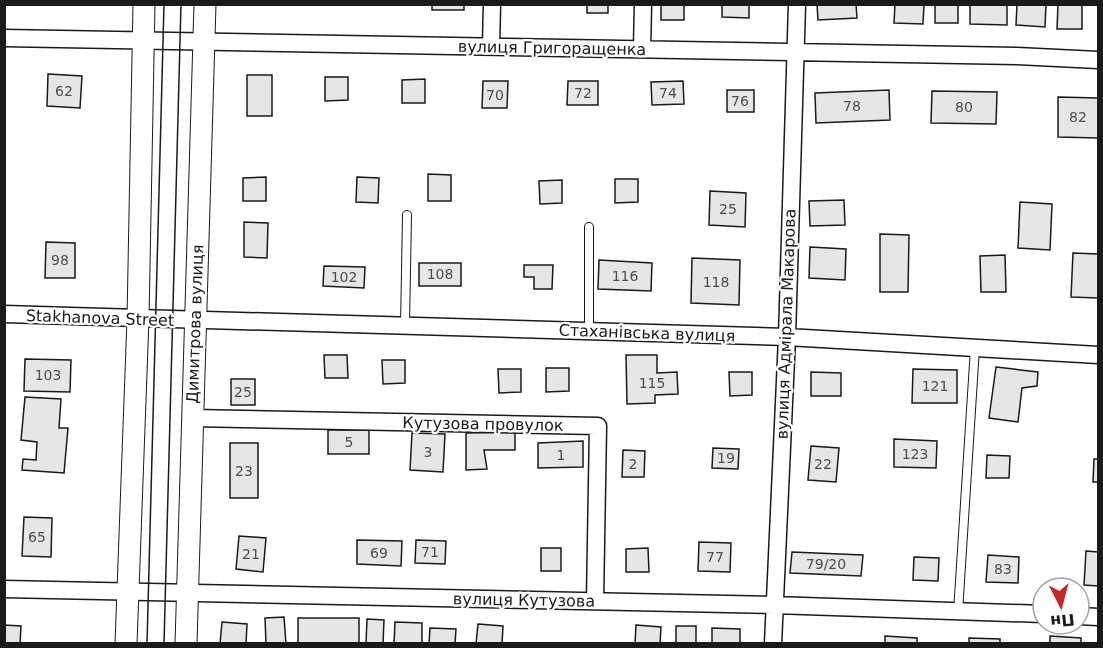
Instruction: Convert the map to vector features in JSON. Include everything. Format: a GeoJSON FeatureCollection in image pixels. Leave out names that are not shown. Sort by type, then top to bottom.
{"type":"FeatureCollection","features":[{"type":"Feature","properties":{"kind":"street"},"geometry":{"type":"LineString","coordinates":[[126,644],[138,319],[144,4]]}},
{"type":"Feature","properties":{"kind":"street","name":"Димитрова вулиця"},"geometry":{"type":"LineString","coordinates":[[186,644],[205,4]]}},
{"type":"Feature","properties":{"kind":"street"},"geometry":{"type":"LineString","coordinates":[[491,46],[492,4]]}},
{"type":"Feature","properties":{"kind":"street"},"geometry":{"type":"LineString","coordinates":[[642,50],[643,4]]}},
{"type":"Feature","properties":{"kind":"street","name":"вулиця Адмірала Макарова"},"geometry":{"type":"LineString","coordinates":[[773,644],[787,337],[797,4]]}},
{"type":"Feature","properties":{"kind":"street","name":"вулиця Григоращенка"},"geometry":{"type":"LineString","coordinates":[[4,38],[1005,56],[1098,60]]}},
{"type":"Feature","properties":{"kind":"street","name":"Stakhanova Street"},"geometry":{"type":"LineString","coordinates":[[4,315],[195,321]]}},
{"type":"Feature","properties":{"kind":"street","name":"Стаханівська вулиця"},"geometry":{"type":"LineString","coordinates":[[195,321],[787,337],[1098,355]]}},
{"type":"Feature","properties":{"kind":"street","name":"Кутузова провулок"},"geometry":{"type":"LineString","coordinates":[[192,418],[598,426],[595,602]]}},
{"type":"Feature","properties":{"kind":"street","name":"вулиця Кутузова"},"geometry":{"type":"LineString","coordinates":[[4,590],[774,605],[1031,614]]}},
{"type":"Feature","properties":{"kind":"lane"},"geometry":{"type":"LineString","coordinates":[[405,327],[407,215]]}},
{"type":"Feature","properties":{"kind":"lane"},"geometry":{"type":"LineString","coordinates":[[589,227],[589,332]]}},
{"type":"Feature","properties":{"kind":"lane"},"geometry":{"type":"LineString","coordinates":[[958,612],[975,348]]}},
{"type":"Feature","properties":{"kind":"building"},"geometry":{"type":"Polygon","coordinates":[[[432,4],[464,4],[464,10],[432,10],[432,4]]]}},
{"type":"Feature","properties":{"kind":"building"},"geometry":{"type":"Polygon","coordinates":[[[587,4],[608,4],[608,13],[587,13],[587,4]]]}},
{"type":"Feature","properties":{"kind":"building"},"geometry":{"type":"Polygon","coordinates":[[[661,4],[684,4],[684,20],[661,20],[661,4]]]}},
{"type":"Feature","properties":{"kind":"building"},"geometry":{"type":"Polygon","coordinates":[[[722,4],[749,4],[749,18],[722,17],[722,4]]]}},
{"type":"Feature","properties":{"kind":"building"},"geometry":{"type":"Polygon","coordinates":[[[817,4],[856,4],[857,18],[818,20],[817,4]]]}},
{"type":"Feature","properties":{"kind":"building"},"geometry":{"type":"Polygon","coordinates":[[[895,4],[924,4],[923,24],[894,23],[895,4]]]}},
{"type":"Feature","properties":{"kind":"building"},"geometry":{"type":"Polygon","coordinates":[[[935,4],[958,4],[958,23],[935,23],[935,4]]]}},
{"type":"Feature","properties":{"kind":"building"},"geometry":{"type":"Polygon","coordinates":[[[970,4],[1007,4],[1007,25],[970,24],[970,4]]]}},
{"type":"Feature","properties":{"kind":"building"},"geometry":{"type":"Polygon","coordinates":[[[1017,4],[1046,4],[1045,27],[1016,25],[1017,4]]]}},
{"type":"Feature","properties":{"kind":"building"},"geometry":{"type":"Polygon","coordinates":[[[1058,4],[1082,5],[1082,29],[1057,29],[1058,4]]]}},
{"type":"Feature","properties":{"kind":"building"},"geometry":{"type":"Polygon","coordinates":[[[48,74],[82,76],[80,108],[47,106],[48,74]]]}},
{"type":"Feature","properties":{"kind":"building"},"geometry":{"type":"Polygon","coordinates":[[[247,75],[272,75],[272,116],[247,116],[247,75]]]}},
{"type":"Feature","properties":{"kind":"building"},"geometry":{"type":"Polygon","coordinates":[[[325,77],[348,77],[348,100],[325,101],[325,77]]]}},
{"type":"Feature","properties":{"kind":"building"},"geometry":{"type":"Polygon","coordinates":[[[425,79],[425,103],[402,103],[402,80],[425,79]]]}},
{"type":"Feature","properties":{"kind":"building"},"geometry":{"type":"Polygon","coordinates":[[[483,81],[508,81],[507,108],[482,108],[483,81]]]}},
{"type":"Feature","properties":{"kind":"building"},"geometry":{"type":"Polygon","coordinates":[[[568,81],[598,81],[598,105],[567,105],[568,81]]]}},
{"type":"Feature","properties":{"kind":"building"},"geometry":{"type":"Polygon","coordinates":[[[683,81],[684,104],[652,105],[651,82],[683,81]]]}},
{"type":"Feature","properties":{"kind":"building"},"geometry":{"type":"Polygon","coordinates":[[[727,90],[754,90],[754,112],[727,112],[727,90]]]}},
{"type":"Feature","properties":{"kind":"building"},"geometry":{"type":"Polygon","coordinates":[[[889,90],[890,120],[816,123],[815,93],[889,90]]]}},
{"type":"Feature","properties":{"kind":"building"},"geometry":{"type":"Polygon","coordinates":[[[932,91],[997,92],[996,124],[931,123],[932,91]]]}},
{"type":"Feature","properties":{"kind":"building"},"geometry":{"type":"Polygon","coordinates":[[[1058,97],[1098,98],[1098,138],[1058,137],[1058,97]]]}},
{"type":"Feature","properties":{"kind":"building"},"geometry":{"type":"Polygon","coordinates":[[[428,174],[451,175],[451,201],[428,201],[428,174]]]}},
{"type":"Feature","properties":{"kind":"building"},"geometry":{"type":"Polygon","coordinates":[[[266,177],[266,201],[243,201],[243,178],[266,177]]]}},
{"type":"Feature","properties":{"kind":"building"},"geometry":{"type":"Polygon","coordinates":[[[357,177],[379,178],[378,203],[356,202],[357,177]]]}},
{"type":"Feature","properties":{"kind":"building"},"geometry":{"type":"Polygon","coordinates":[[[615,179],[638,179],[638,202],[615,203],[615,179]]]}},
{"type":"Feature","properties":{"kind":"building"},"geometry":{"type":"Polygon","coordinates":[[[562,180],[562,203],[540,204],[539,181],[562,180]]]}},
{"type":"Feature","properties":{"kind":"building"},"geometry":{"type":"Polygon","coordinates":[[[710,191],[746,193],[745,227],[709,225],[710,191]]]}},
{"type":"Feature","properties":{"kind":"building"},"geometry":{"type":"Polygon","coordinates":[[[844,200],[845,225],[810,226],[809,201],[844,200]]]}},
{"type":"Feature","properties":{"kind":"building"},"geometry":{"type":"Polygon","coordinates":[[[1020,202],[1052,204],[1050,250],[1018,248],[1020,202]]]}},
{"type":"Feature","properties":{"kind":"building"},"geometry":{"type":"Polygon","coordinates":[[[244,222],[268,223],[267,258],[244,257],[244,222]]]}},
{"type":"Feature","properties":{"kind":"building"},"geometry":{"type":"Polygon","coordinates":[[[880,234],[909,235],[908,292],[880,292],[880,234]]]}},
{"type":"Feature","properties":{"kind":"building"},"geometry":{"type":"Polygon","coordinates":[[[46,242],[75,243],[75,278],[45,278],[46,242]]]}},
{"type":"Feature","properties":{"kind":"building"},"geometry":{"type":"Polygon","coordinates":[[[810,247],[846,249],[845,280],[809,278],[810,247]]]}},
{"type":"Feature","properties":{"kind":"building"},"geometry":{"type":"Polygon","coordinates":[[[1073,253],[1098,254],[1098,298],[1071,297],[1073,253]]]}},
{"type":"Feature","properties":{"kind":"building"},"geometry":{"type":"Polygon","coordinates":[[[1005,255],[1006,292],[981,292],[980,256],[1005,255]]]}},
{"type":"Feature","properties":{"kind":"building"},"geometry":{"type":"Polygon","coordinates":[[[692,258],[740,260],[739,305],[691,303],[692,258]]]}},
{"type":"Feature","properties":{"kind":"building"},"geometry":{"type":"Polygon","coordinates":[[[599,260],[652,263],[651,291],[598,289],[599,260]]]}},
{"type":"Feature","properties":{"kind":"building"},"geometry":{"type":"Polygon","coordinates":[[[419,263],[461,263],[461,286],[419,286],[419,263]]]}},
{"type":"Feature","properties":{"kind":"building"},"geometry":{"type":"Polygon","coordinates":[[[524,265],[553,265],[552,289],[534,289],[534,277],[524,277],[524,265]]]}},
{"type":"Feature","properties":{"kind":"building"},"geometry":{"type":"Polygon","coordinates":[[[324,266],[365,267],[364,288],[323,286],[324,266]]]}},
{"type":"Feature","properties":{"kind":"building"},"geometry":{"type":"Polygon","coordinates":[[[324,355],[347,355],[348,378],[325,378],[324,355]]]}},
{"type":"Feature","properties":{"kind":"building"},"geometry":{"type":"Polygon","coordinates":[[[626,355],[657,355],[657,373],[677,372],[678,394],[655,395],[655,403],[627,404],[626,355]]]}},
{"type":"Feature","properties":{"kind":"building"},"geometry":{"type":"Polygon","coordinates":[[[25,359],[71,360],[70,392],[24,391],[25,359]]]}},
{"type":"Feature","properties":{"kind":"building"},"geometry":{"type":"Polygon","coordinates":[[[382,360],[405,360],[405,383],[383,384],[382,360]]]}},
{"type":"Feature","properties":{"kind":"building"},"geometry":{"type":"Polygon","coordinates":[[[996,367],[1038,372],[1037,386],[1022,388],[1018,422],[989,418],[996,367]]]}},
{"type":"Feature","properties":{"kind":"building"},"geometry":{"type":"Polygon","coordinates":[[[546,368],[569,368],[569,391],[546,392],[546,368]]]}},
{"type":"Feature","properties":{"kind":"building"},"geometry":{"type":"Polygon","coordinates":[[[498,369],[521,369],[521,392],[499,393],[498,369]]]}},
{"type":"Feature","properties":{"kind":"building"},"geometry":{"type":"Polygon","coordinates":[[[913,369],[957,370],[957,403],[912,403],[913,369]]]}},
{"type":"Feature","properties":{"kind":"building"},"geometry":{"type":"Polygon","coordinates":[[[729,372],[752,372],[752,395],[730,396],[729,372]]]}},
{"type":"Feature","properties":{"kind":"building"},"geometry":{"type":"Polygon","coordinates":[[[811,372],[841,373],[841,396],[811,396],[811,372]]]}},
{"type":"Feature","properties":{"kind":"building"},"geometry":{"type":"Polygon","coordinates":[[[231,379],[255,379],[255,405],[231,405],[231,379]]]}},
{"type":"Feature","properties":{"kind":"building"},"geometry":{"type":"Polygon","coordinates":[[[25,397],[61,399],[59,428],[68,428],[64,473],[22,470],[23,459],[36,460],[37,442],[21,440],[25,397]]]}},
{"type":"Feature","properties":{"kind":"building"},"geometry":{"type":"Polygon","coordinates":[[[328,430],[369,430],[369,454],[328,454],[328,430]]]}},
{"type":"Feature","properties":{"kind":"building"},"geometry":{"type":"Polygon","coordinates":[[[515,432],[515,450],[484,450],[487,469],[466,470],[466,433],[515,432]]]}},
{"type":"Feature","properties":{"kind":"building"},"geometry":{"type":"Polygon","coordinates":[[[412,433],[445,434],[443,472],[410,470],[412,433]]]}},
{"type":"Feature","properties":{"kind":"building"},"geometry":{"type":"Polygon","coordinates":[[[894,439],[937,441],[936,468],[894,467],[894,439]]]}},
{"type":"Feature","properties":{"kind":"building"},"geometry":{"type":"Polygon","coordinates":[[[583,441],[583,467],[538,468],[538,443],[583,441]]]}},
{"type":"Feature","properties":{"kind":"building"},"geometry":{"type":"Polygon","coordinates":[[[230,443],[258,443],[258,498],[230,498],[230,443]]]}},
{"type":"Feature","properties":{"kind":"building"},"geometry":{"type":"Polygon","coordinates":[[[811,446],[839,448],[836,482],[808,480],[811,446]]]}},
{"type":"Feature","properties":{"kind":"building"},"geometry":{"type":"Polygon","coordinates":[[[713,448],[739,449],[738,469],[712,468],[713,448]]]}},
{"type":"Feature","properties":{"kind":"building"},"geometry":{"type":"Polygon","coordinates":[[[623,450],[645,451],[644,477],[622,477],[623,450]]]}},
{"type":"Feature","properties":{"kind":"building"},"geometry":{"type":"Polygon","coordinates":[[[987,455],[1010,456],[1009,478],[986,478],[987,455]]]}},
{"type":"Feature","properties":{"kind":"building"},"geometry":{"type":"Polygon","coordinates":[[[1094,459],[1098,459],[1098,482],[1093,482],[1094,459]]]}},
{"type":"Feature","properties":{"kind":"building"},"geometry":{"type":"Polygon","coordinates":[[[24,517],[52,518],[51,557],[22,556],[24,517]]]}},
{"type":"Feature","properties":{"kind":"building"},"geometry":{"type":"Polygon","coordinates":[[[239,536],[266,538],[263,572],[236,569],[239,536]]]}},
{"type":"Feature","properties":{"kind":"building"},"geometry":{"type":"Polygon","coordinates":[[[357,540],[402,541],[401,566],[357,564],[357,540]]]}},
{"type":"Feature","properties":{"kind":"building"},"geometry":{"type":"Polygon","coordinates":[[[416,540],[446,541],[445,564],[415,563],[416,540]]]}},
{"type":"Feature","properties":{"kind":"building"},"geometry":{"type":"Polygon","coordinates":[[[699,542],[731,543],[730,572],[698,571],[699,542]]]}},
{"type":"Feature","properties":{"kind":"building"},"geometry":{"type":"Polygon","coordinates":[[[541,548],[561,548],[561,571],[541,571],[541,548]]]}},
{"type":"Feature","properties":{"kind":"building"},"geometry":{"type":"Polygon","coordinates":[[[648,548],[649,572],[626,572],[626,549],[648,548]]]}},
{"type":"Feature","properties":{"kind":"building"},"geometry":{"type":"Polygon","coordinates":[[[1086,551],[1098,552],[1098,586],[1091,586],[1091,576],[1085,576],[1086,551]]]}},
{"type":"Feature","properties":{"kind":"building"},"geometry":{"type":"Polygon","coordinates":[[[792,552],[863,555],[861,576],[790,573],[792,552]]]}},
{"type":"Feature","properties":{"kind":"building"},"geometry":{"type":"Polygon","coordinates":[[[988,555],[1019,557],[1018,583],[986,582],[988,555]]]}},
{"type":"Feature","properties":{"kind":"building"},"geometry":{"type":"Polygon","coordinates":[[[914,557],[939,558],[938,581],[913,580],[914,557]]]}},
{"type":"Feature","properties":{"kind":"building"},"geometry":{"type":"Polygon","coordinates":[[[284,617],[286,644],[266,644],[265,618],[284,617]]]}},
{"type":"Feature","properties":{"kind":"building"},"geometry":{"type":"Polygon","coordinates":[[[298,618],[359,618],[359,644],[298,644],[298,618]]]}},
{"type":"Feature","properties":{"kind":"building"},"geometry":{"type":"Polygon","coordinates":[[[367,619],[384,620],[383,644],[366,644],[367,619]]]}},
{"type":"Feature","properties":{"kind":"building"},"geometry":{"type":"Polygon","coordinates":[[[222,622],[247,624],[246,644],[220,644],[222,622]]]}},
{"type":"Feature","properties":{"kind":"building"},"geometry":{"type":"Polygon","coordinates":[[[395,622],[422,623],[422,644],[394,644],[395,622]]]}},
{"type":"Feature","properties":{"kind":"building"},"geometry":{"type":"Polygon","coordinates":[[[478,624],[503,626],[502,644],[476,644],[478,624]]]}},
{"type":"Feature","properties":{"kind":"building"},"geometry":{"type":"Polygon","coordinates":[[[4,625],[21,626],[20,644],[4,644],[4,625]]]}},
{"type":"Feature","properties":{"kind":"building"},"geometry":{"type":"Polygon","coordinates":[[[636,625],[661,627],[660,644],[635,644],[636,625]]]}},
{"type":"Feature","properties":{"kind":"building"},"geometry":{"type":"Polygon","coordinates":[[[676,626],[696,626],[696,644],[676,644],[676,626]]]}},
{"type":"Feature","properties":{"kind":"building"},"geometry":{"type":"Polygon","coordinates":[[[430,628],[456,629],[455,644],[429,644],[430,628]]]}},
{"type":"Feature","properties":{"kind":"building"},"geometry":{"type":"Polygon","coordinates":[[[712,628],[740,629],[740,644],[712,644],[712,628]]]}},
{"type":"Feature","properties":{"kind":"building"},"geometry":{"type":"Polygon","coordinates":[[[885,636],[917,638],[917,644],[885,644],[885,636]]]}},
{"type":"Feature","properties":{"kind":"building"},"geometry":{"type":"Polygon","coordinates":[[[1050,636],[1081,638],[1081,644],[1050,644],[1050,636]]]}},
{"type":"Feature","properties":{"kind":"building"},"geometry":{"type":"Polygon","coordinates":[[[969,638],[1000,639],[1000,644],[969,644],[969,638]]]}},
{"type":"Feature","properties":{"kind":"tram line"},"geometry":{"type":"LineString","coordinates":[[147,644],[164,4]]}},
{"type":"Feature","properties":{"kind":"tram line"},"geometry":{"type":"LineString","coordinates":[[164,644],[181,4]]}}]}
